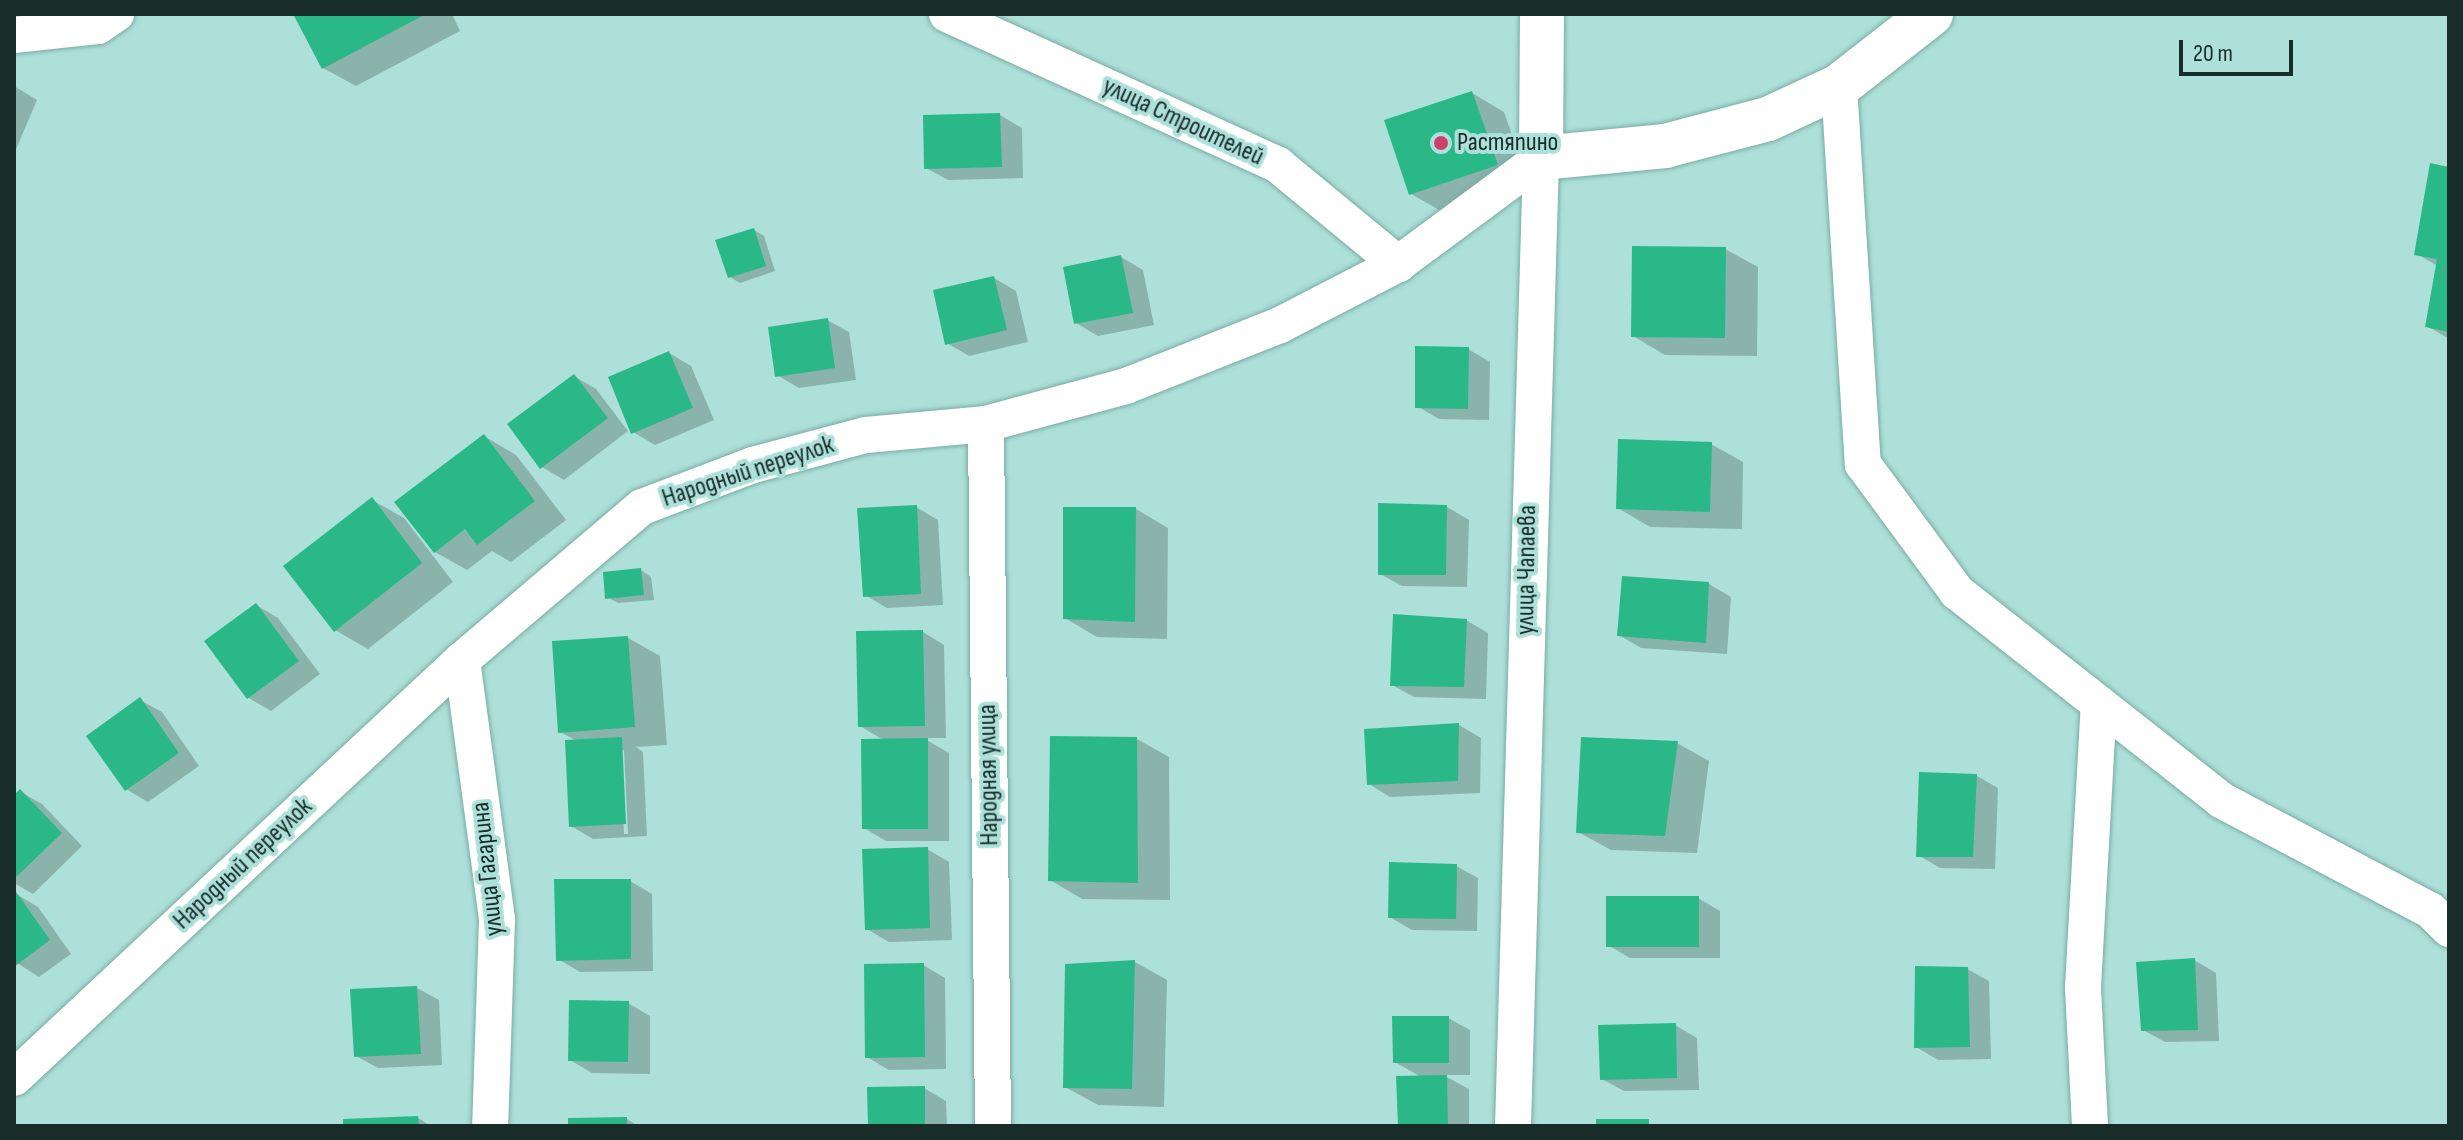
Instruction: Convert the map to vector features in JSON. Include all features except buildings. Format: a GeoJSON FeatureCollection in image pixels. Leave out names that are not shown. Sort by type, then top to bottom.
{"type":"FeatureCollection","features":[{"type":"Feature","properties":{"kind":"street"},"geometry":{"type":"LineString","coordinates":[[14,35],[98,26],[116,14]]}},
{"type":"Feature","properties":{"kind":"street","name":"улица Строителей"},"geometry":{"type":"LineString","coordinates":[[947,14],[1278,165],[1398,264]]}},
{"type":"Feature","properties":{"kind":"street","name":"улица Чапаева"},"geometry":{"type":"LineString","coordinates":[[1513,1126],[1541,158],[1542,14]]}},
{"type":"Feature","properties":{"kind":"street"},"geometry":{"type":"LineString","coordinates":[[1541,158],[1665,146],[1768,119],[1839,86],[1931,14]]}},
{"type":"Feature","properties":{"kind":"street"},"geometry":{"type":"LineString","coordinates":[[1839,86],[1863,464],[1957,592],[2221,800],[2430,910],[2449,929]]}},
{"type":"Feature","properties":{"kind":"street","name":"Народный переулок"},"geometry":{"type":"LineString","coordinates":[[14,1078],[462,660],[642,507],[753,465],[866,435],[986,424],[1126,386],[1280,325],[1398,264],[1541,158]]}},
{"type":"Feature","properties":{"kind":"street","name":"Народная улица"},"geometry":{"type":"LineString","coordinates":[[986,424],[993,1126]]}},
{"type":"Feature","properties":{"kind":"street","name":"улица Гагарина"},"geometry":{"type":"LineString","coordinates":[[462,660],[497,920],[490,1126]]}},
{"type":"Feature","properties":{"kind":"street"},"geometry":{"type":"LineString","coordinates":[[2090,1126],[2083,987],[2099,703]]}},
{"type":"Feature","properties":{"kind":"place","name":"Растяпино"},"geometry":{"type":"Point","coordinates":[1441,143]}}]}
